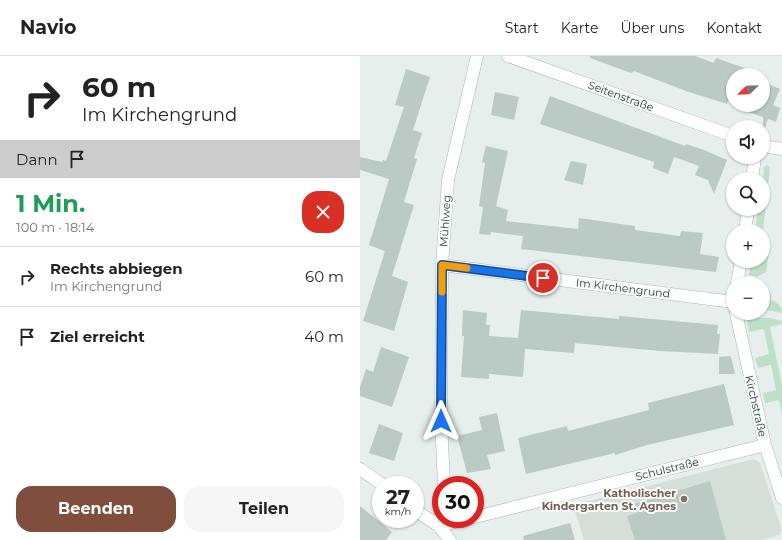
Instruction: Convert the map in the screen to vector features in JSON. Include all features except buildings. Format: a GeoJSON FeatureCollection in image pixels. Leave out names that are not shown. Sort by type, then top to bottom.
{"type":"FeatureCollection","features":[{"type":"Feature","properties":{"kind":"street","name":"Mühlweg"},"geometry":{"type":"LineString","coordinates":[[444,476],[441,421],[442,265],[448,180],[477,56]]}},
{"type":"Feature","properties":{"kind":"street","name":"Seitenstraße"},"geometry":{"type":"LineString","coordinates":[[508,56],[726,134]]}},
{"type":"Feature","properties":{"kind":"street"},"geometry":{"type":"LineString","coordinates":[[770,147],[782,149]]}},
{"type":"Feature","properties":{"kind":"street","name":"Im Kirchengrund"},"geometry":{"type":"LineString","coordinates":[[442,265],[726,301]]}},
{"type":"Feature","properties":{"kind":"street","name":"Kirchstraße"},"geometry":{"type":"LineString","coordinates":[[738,320],[765,445],[782,498]]}},
{"type":"Feature","properties":{"kind":"street","name":"Schulstraße"},"geometry":{"type":"LineString","coordinates":[[484,515],[765,445]]}},
{"type":"Feature","properties":{"kind":"street"},"geometry":{"type":"LineString","coordinates":[[360,469],[372,477]]}},
{"type":"Feature","properties":{"kind":"street"},"geometry":{"type":"LineString","coordinates":[[441,528],[450,540]]}},
{"type":"Feature","properties":{"kind":"shaded area","name":"Katholischer Kindergarten St. Agnes"},"geometry":{"type":"Polygon","coordinates":[[[754,459],[760,463],[782,531],[779,535],[761,540],[584,540],[573,505],[754,459]]]}},
{"type":"Feature","properties":{"kind":"green space"},"geometry":{"type":"Polygon","coordinates":[[[767,165],[770,168],[770,172],[764,172],[764,167],[767,165]]]}},
{"type":"Feature","properties":{"kind":"green space"},"geometry":{"type":"Polygon","coordinates":[[[757,216],[765,216],[764,224],[756,224],[757,216]]]}},
{"type":"Feature","properties":{"kind":"green space"},"geometry":{"type":"Polygon","coordinates":[[[750,268],[767,268],[766,272],[759,276],[749,275],[750,268]]]}},
{"type":"Feature","properties":{"kind":"green space"},"geometry":{"type":"Polygon","coordinates":[[[770,293],[771,300],[779,305],[782,313],[770,310],[770,293]]]}},
{"type":"Feature","properties":{"kind":"green space"},"geometry":{"type":"Polygon","coordinates":[[[770,318],[782,321],[782,324],[770,327],[782,385],[782,415],[779,400],[765,403],[763,393],[776,390],[771,365],[758,368],[755,358],[769,354],[764,329],[749,332],[747,320],[770,320],[770,318]]]}},
{"type":"Feature","properties":{"kind":"slow traffic"},"geometry":{"type":"LineString","coordinates":[[442,292],[442,265],[467,268]]}},
{"type":"Feature","properties":{"kind":"place","name":"Katholischer Kindergarten St. Agnes"},"geometry":{"type":"Point","coordinates":[684,499]}},
{"type":"Feature","properties":{"kind":"route"},"geometry":{"type":"LineString","coordinates":[[441,421],[442,265],[543,278]]}}]}
